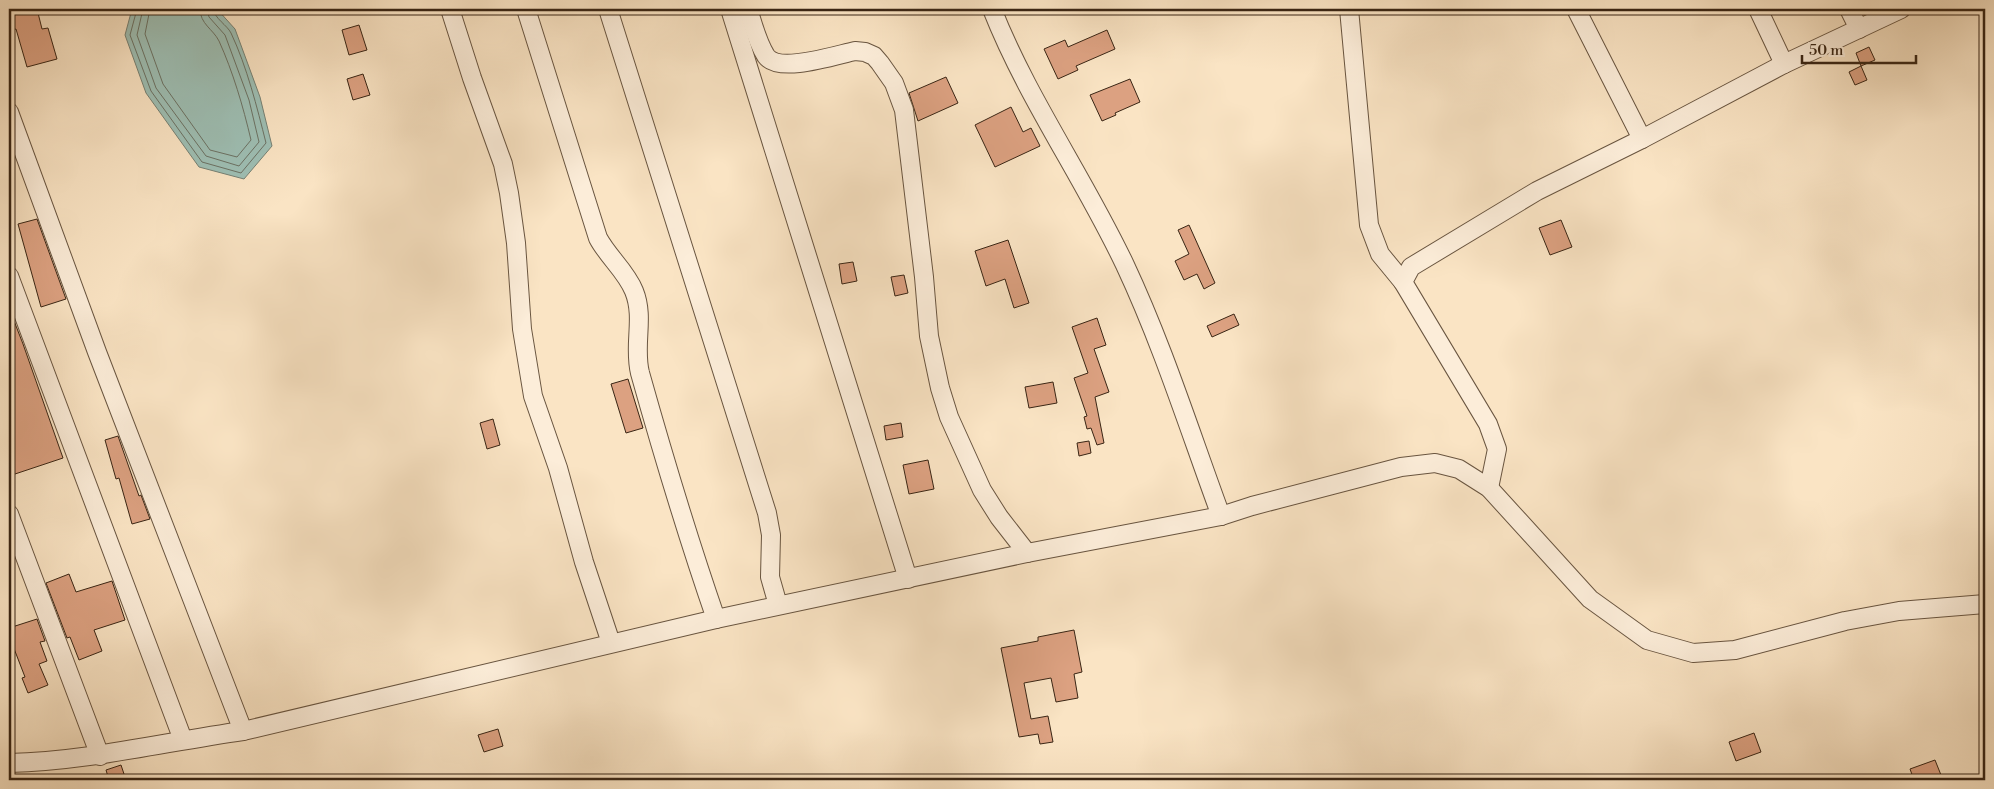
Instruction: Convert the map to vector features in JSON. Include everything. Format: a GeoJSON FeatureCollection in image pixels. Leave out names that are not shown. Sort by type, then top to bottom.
{"type":"FeatureCollection","features":[{"type":"Feature","properties":{"kind":"street"},"geometry":{"type":"LineString","coordinates":[[450,9],[469,70],[503,164],[516,243],[522,329],[533,396],[558,468],[584,562],[611,643]]}},
{"type":"Feature","properties":{"kind":"street"},"geometry":{"type":"LineString","coordinates":[[526,9],[598,238],[633,288],[638,303],[640,318],[636,353],[640,372],[670,475],[716,619]]}},
{"type":"Feature","properties":{"kind":"street"},"geometry":{"type":"LineString","coordinates":[[608,9],[767,513],[770,535],[770,572],[778,606]]}},
{"type":"Feature","properties":{"kind":"street"},"geometry":{"type":"LineString","coordinates":[[730,9],[908,578]]}},
{"type":"Feature","properties":{"kind":"street"},"geometry":{"type":"LineString","coordinates":[[748,9],[759,41],[767,57],[773,62],[791,64],[855,51],[865,52],[874,56],[894,83],[904,110],[913,172],[930,336],[940,388],[949,417],[982,490],[999,517],[1027,553]]}},
{"type":"Feature","properties":{"kind":"street"},"geometry":{"type":"LineString","coordinates":[[992,9],[1024,80],[1085,188],[1125,265],[1170,376],[1221,516]]}},
{"type":"Feature","properties":{"kind":"street"},"geometry":{"type":"LineString","coordinates":[[1349,9],[1369,225],[1380,254],[1403,282],[1488,424],[1497,449],[1489,488]]}},
{"type":"Feature","properties":{"kind":"street"},"geometry":{"type":"LineString","coordinates":[[1576,9],[1642,139]]}},
{"type":"Feature","properties":{"kind":"street"},"geometry":{"type":"LineString","coordinates":[[1758,9],[1784,64]]}},
{"type":"Feature","properties":{"kind":"street"},"geometry":{"type":"LineString","coordinates":[[1849,9],[1859,29]]}},
{"type":"Feature","properties":{"kind":"street"},"geometry":{"type":"LineString","coordinates":[[1403,282],[1412,267],[1537,191],[1642,139],[1784,64],[1901,9]]}},
{"type":"Feature","properties":{"kind":"street"},"geometry":{"type":"LineString","coordinates":[[9,112],[97,352],[243,731]]}},
{"type":"Feature","properties":{"kind":"street"},"geometry":{"type":"LineString","coordinates":[[9,276],[183,740]]}},
{"type":"Feature","properties":{"kind":"street"},"geometry":{"type":"LineString","coordinates":[[9,764],[100,756],[243,731],[716,619],[1027,553],[1221,516],[1392,469],[1434,463],[1459,469],[1489,488],[1590,599],[1647,640],[1693,653],[1735,650],[1845,621],[1899,611],[1985,604]]}},
{"type":"Feature","properties":{"kind":"street"},"geometry":{"type":"LineString","coordinates":[[9,514],[100,756]]}},
{"type":"Feature","properties":{"kind":"water"},"geometry":{"type":"Polygon","coordinates":[[[132,9],[217,9],[235,29],[260,97],[272,146],[244,179],[199,167],[146,93],[125,35],[132,9]]]}},
{"type":"Feature","properties":{"kind":"building"},"geometry":{"type":"Polygon","coordinates":[[[9,9],[37,9],[42,29],[48,28],[57,59],[27,67],[16,29],[12,30],[9,9]]]}},
{"type":"Feature","properties":{"kind":"building"},"geometry":{"type":"Polygon","coordinates":[[[359,25],[367,50],[349,55],[342,30],[359,25]]]}},
{"type":"Feature","properties":{"kind":"building"},"geometry":{"type":"Polygon","coordinates":[[[1107,30],[1115,49],[1076,66],[1078,70],[1058,79],[1044,49],[1065,40],[1068,47],[1107,30]]]}},
{"type":"Feature","properties":{"kind":"building"},"geometry":{"type":"Polygon","coordinates":[[[1869,47],[1875,60],[1861,66],[1856,53],[1869,47]]]}},
{"type":"Feature","properties":{"kind":"building"},"geometry":{"type":"Polygon","coordinates":[[[1861,66],[1867,80],[1855,85],[1849,72],[1861,66]]]}},
{"type":"Feature","properties":{"kind":"building"},"geometry":{"type":"Polygon","coordinates":[[[363,74],[370,95],[353,100],[347,79],[363,74]]]}},
{"type":"Feature","properties":{"kind":"building"},"geometry":{"type":"Polygon","coordinates":[[[946,77],[958,103],[918,121],[909,93],[946,77]]]}},
{"type":"Feature","properties":{"kind":"building"},"geometry":{"type":"Polygon","coordinates":[[[1130,79],[1140,102],[1102,121],[1090,95],[1130,79]]]}},
{"type":"Feature","properties":{"kind":"building"},"geometry":{"type":"Polygon","coordinates":[[[1011,107],[1023,132],[1031,128],[1040,146],[995,167],[975,125],[1011,107]]]}},
{"type":"Feature","properties":{"kind":"building"},"geometry":{"type":"Polygon","coordinates":[[[37,219],[66,299],[41,307],[18,224],[37,219]]]}},
{"type":"Feature","properties":{"kind":"building"},"geometry":{"type":"Polygon","coordinates":[[[1561,220],[1572,247],[1550,255],[1539,228],[1561,220]]]}},
{"type":"Feature","properties":{"kind":"building"},"geometry":{"type":"Polygon","coordinates":[[[1189,225],[1215,283],[1204,289],[1197,274],[1184,280],[1175,261],[1189,254],[1178,230],[1189,225]]]}},
{"type":"Feature","properties":{"kind":"building"},"geometry":{"type":"Polygon","coordinates":[[[1008,240],[1029,303],[1014,308],[1005,279],[986,286],[975,251],[1008,240]]]}},
{"type":"Feature","properties":{"kind":"building"},"geometry":{"type":"Polygon","coordinates":[[[853,262],[857,281],[842,284],[839,264],[853,262]]]}},
{"type":"Feature","properties":{"kind":"building"},"geometry":{"type":"Polygon","coordinates":[[[904,275],[908,293],[895,296],[891,277],[904,275]]]}},
{"type":"Feature","properties":{"kind":"building"},"geometry":{"type":"Polygon","coordinates":[[[9,308],[63,458],[12,475],[9,466],[9,308]]]}},
{"type":"Feature","properties":{"kind":"building"},"geometry":{"type":"Polygon","coordinates":[[[1234,314],[1239,325],[1212,337],[1207,326],[1234,314]]]}},
{"type":"Feature","properties":{"kind":"building"},"geometry":{"type":"Polygon","coordinates":[[[1097,318],[1106,345],[1094,349],[1109,392],[1095,397],[1104,443],[1097,445],[1091,428],[1087,429],[1084,417],[1087,416],[1074,378],[1088,373],[1072,327],[1097,318]]]}},
{"type":"Feature","properties":{"kind":"building"},"geometry":{"type":"Polygon","coordinates":[[[628,379],[643,428],[626,433],[611,384],[628,379]]]}},
{"type":"Feature","properties":{"kind":"building"},"geometry":{"type":"Polygon","coordinates":[[[1053,382],[1057,403],[1029,408],[1025,387],[1053,382]]]}},
{"type":"Feature","properties":{"kind":"building"},"geometry":{"type":"Polygon","coordinates":[[[493,419],[500,445],[487,449],[480,423],[493,419]]]}},
{"type":"Feature","properties":{"kind":"building"},"geometry":{"type":"Polygon","coordinates":[[[901,423],[903,437],[886,440],[884,426],[901,423]]]}},
{"type":"Feature","properties":{"kind":"building"},"geometry":{"type":"Polygon","coordinates":[[[118,436],[139,496],[141,495],[150,519],[132,524],[119,478],[116,479],[105,440],[118,436]]]}},
{"type":"Feature","properties":{"kind":"building"},"geometry":{"type":"Polygon","coordinates":[[[1089,441],[1091,453],[1079,456],[1077,443],[1089,441]]]}},
{"type":"Feature","properties":{"kind":"building"},"geometry":{"type":"Polygon","coordinates":[[[928,460],[934,489],[909,494],[903,465],[928,460]]]}},
{"type":"Feature","properties":{"kind":"building"},"geometry":{"type":"Polygon","coordinates":[[[69,574],[76,592],[112,581],[125,620],[94,630],[102,651],[79,660],[70,637],[67,638],[46,583],[69,574]]]}},
{"type":"Feature","properties":{"kind":"building"},"geometry":{"type":"Polygon","coordinates":[[[37,619],[45,641],[40,642],[47,661],[39,664],[48,685],[28,693],[22,678],[25,677],[13,646],[9,648],[9,628],[37,619]]]}},
{"type":"Feature","properties":{"kind":"building"},"geometry":{"type":"Polygon","coordinates":[[[1074,630],[1082,672],[1074,674],[1078,698],[1056,702],[1051,678],[1024,683],[1031,719],[1048,716],[1053,742],[1040,744],[1038,734],[1019,737],[1001,648],[1038,641],[1038,637],[1074,630]]]}},
{"type":"Feature","properties":{"kind":"building"},"geometry":{"type":"Polygon","coordinates":[[[498,729],[503,746],[484,752],[478,735],[498,729]]]}},
{"type":"Feature","properties":{"kind":"building"},"geometry":{"type":"Polygon","coordinates":[[[1754,733],[1761,752],[1736,761],[1729,742],[1754,733]]]}},
{"type":"Feature","properties":{"kind":"building"},"geometry":{"type":"Polygon","coordinates":[[[1935,760],[1943,780],[1914,780],[1910,769],[1935,760]]]}},
{"type":"Feature","properties":{"kind":"building"},"geometry":{"type":"Polygon","coordinates":[[[121,765],[126,780],[109,780],[106,770],[121,765]]]}}]}
